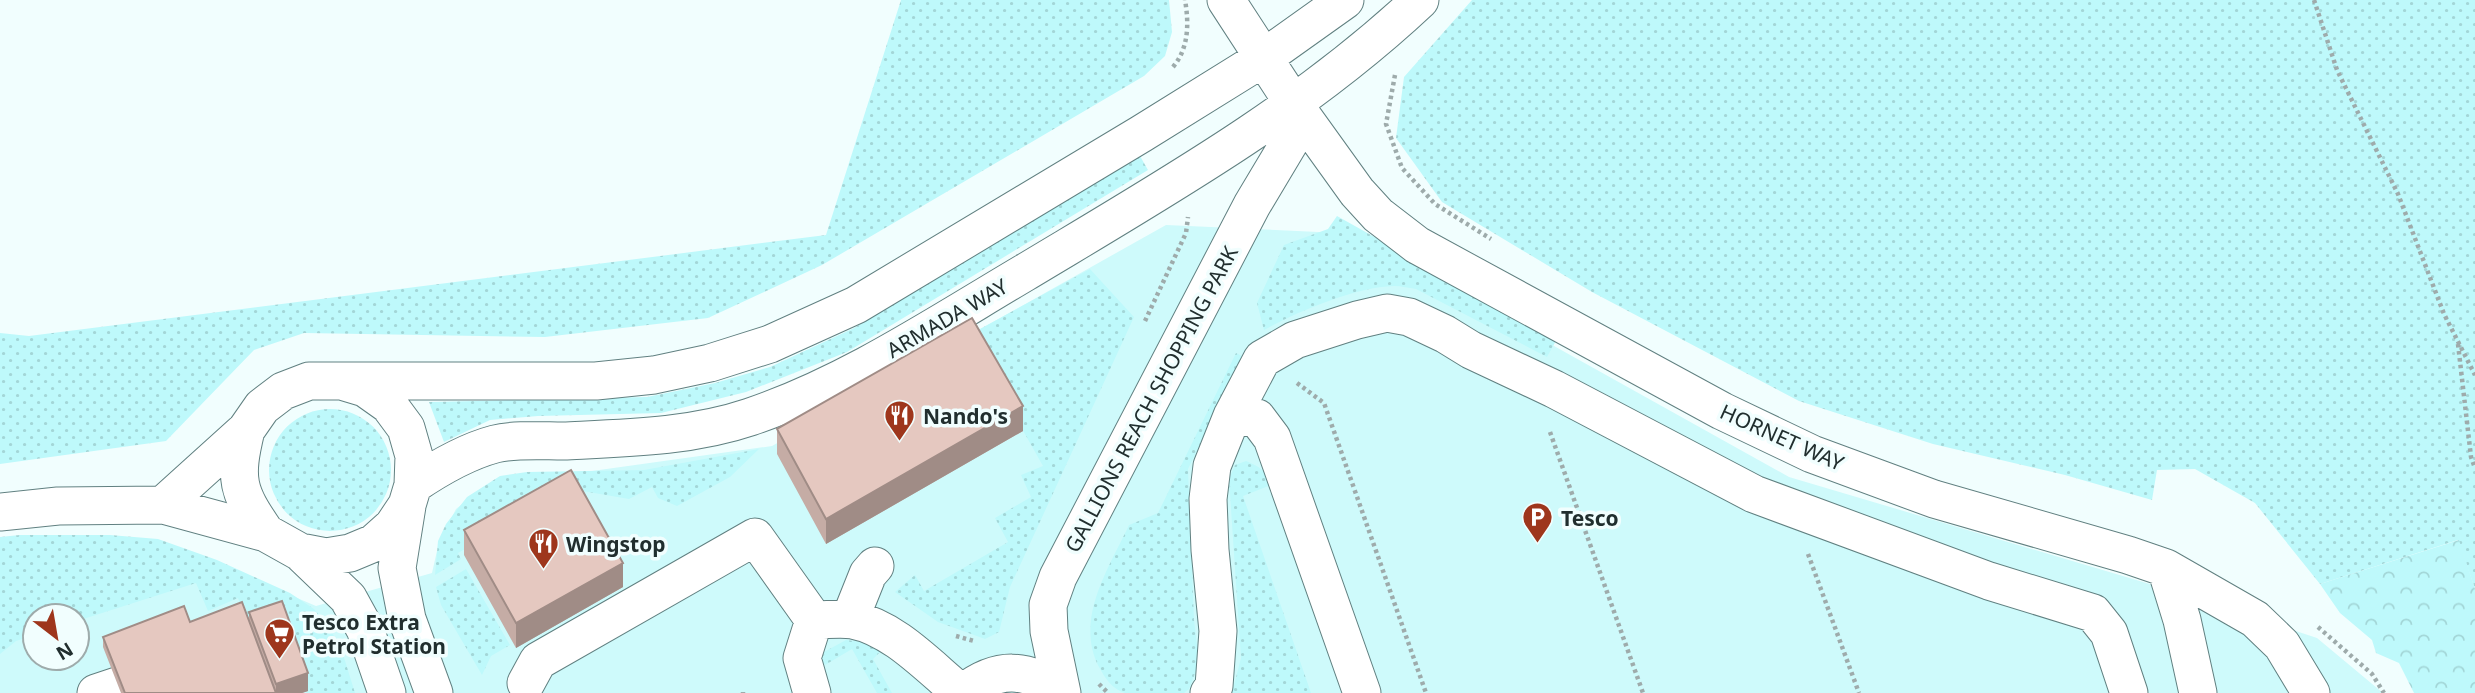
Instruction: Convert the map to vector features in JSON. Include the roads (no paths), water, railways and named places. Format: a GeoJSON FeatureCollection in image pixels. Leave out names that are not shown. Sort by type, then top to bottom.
{"type":"FeatureCollection","features":[{"type":"Feature","properties":{"kind":"street"},"geometry":{"type":"LineString","coordinates":[[1226,0],[1265,57]]}},
{"type":"Feature","properties":{"kind":"street","name":"ARMADA WAY"},"geometry":{"type":"LineString","coordinates":[[163,505],[246,430],[262,407],[284,391],[309,381],[596,381],[653,375],[710,363],[770,344],[856,305],[1265,57],[1345,0]]}},
{"type":"Feature","properties":{"kind":"street","name":"ARMADA WAY"},"geometry":{"type":"LineString","coordinates":[[0,512],[58,506],[163,505],[266,533],[300,552],[326,556],[351,553],[374,542],[393,526],[410,495],[443,465],[496,443],[679,433],[748,418],[844,378],[1171,185],[1255,131],[1299,111],[1420,0]]}},
{"type":"Feature","properties":{"kind":"street","name":"HORNET WAY"},"geometry":{"type":"LineString","coordinates":[[1265,57],[1299,111],[1357,192],[1378,215],[1417,245],[1722,411],[1812,454],[1934,499],[2166,568],[2255,619],[2283,645],[2311,693]]}},
{"type":"Feature","properties":{"kind":"street","name":"GALLIONS REACH SHOPPING PARK"},"geometry":{"type":"LineString","coordinates":[[1062,693],[1049,631],[1048,605],[1058,576],[1299,111]]}},
{"type":"Feature","properties":{"kind":"street"},"geometry":{"type":"LineString","coordinates":[[1209,693],[1214,686],[1218,631],[1208,499],[1212,466],[1232,416],[1262,359],[1295,340],[1387,313],[1409,317],[1554,389],[1754,494],[1989,581],[2093,613],[2109,633],[2129,693]]}},
{"type":"Feature","properties":{"kind":"street","name":"ARMADA WAY"},"geometry":{"type":"LineString","coordinates":[[337,380],[365,388],[389,405],[405,428],[414,456],[410,495]]}},
{"type":"Feature","properties":{"kind":"street"},"geometry":{"type":"LineString","coordinates":[[1232,416],[1258,418],[1272,438],[1362,693]]}},
{"type":"Feature","properties":{"kind":"street","name":"ARMADA WAY"},"geometry":{"type":"LineString","coordinates":[[246,430],[238,466],[245,503],[266,533]]}},
{"type":"Feature","properties":{"kind":"street"},"geometry":{"type":"LineString","coordinates":[[410,495],[397,568],[407,619],[434,693]]}},
{"type":"Feature","properties":{"kind":"street"},"geometry":{"type":"LineString","coordinates":[[526,684],[538,661],[755,537],[814,620]]}},
{"type":"Feature","properties":{"kind":"street"},"geometry":{"type":"LineString","coordinates":[[300,552],[348,598],[365,629],[387,693]]}},
{"type":"Feature","properties":{"kind":"street"},"geometry":{"type":"LineString","coordinates":[[850,620],[868,574],[875,566]]}},
{"type":"Feature","properties":{"kind":"street"},"geometry":{"type":"LineString","coordinates":[[2166,568],[2182,620],[2199,693]]}},
{"type":"Feature","properties":{"kind":"street"},"geometry":{"type":"LineString","coordinates":[[814,620],[850,620],[873,625],[962,693]]}},
{"type":"Feature","properties":{"kind":"street"},"geometry":{"type":"LineString","coordinates":[[812,693],[802,658],[814,620]]}},
{"type":"Feature","properties":{"kind":"street"},"geometry":{"type":"LineString","coordinates":[[96,693],[216,653],[231,693]]}},
{"type":"Feature","properties":{"kind":"street","name":"GALLIONS REACH SHOPPING PARK"},"geometry":{"type":"LineString","coordinates":[[962,693],[979,681],[1000,673],[1022,673],[1043,680],[1062,693]]}},
{"type":"Feature","properties":{"kind":"place","name":"Nando's"},"geometry":{"type":"Point","coordinates":[900,443]}},
{"type":"Feature","properties":{"kind":"place","name":"Tesco"},"geometry":{"type":"Point","coordinates":[1538,545]}},
{"type":"Feature","properties":{"kind":"place","name":"Wingstop"},"geometry":{"type":"Point","coordinates":[543,571]}},
{"type":"Feature","properties":{"kind":"place","name":"Tesco Extra Petrol Station"},"geometry":{"type":"Point","coordinates":[279,661]}}]}
